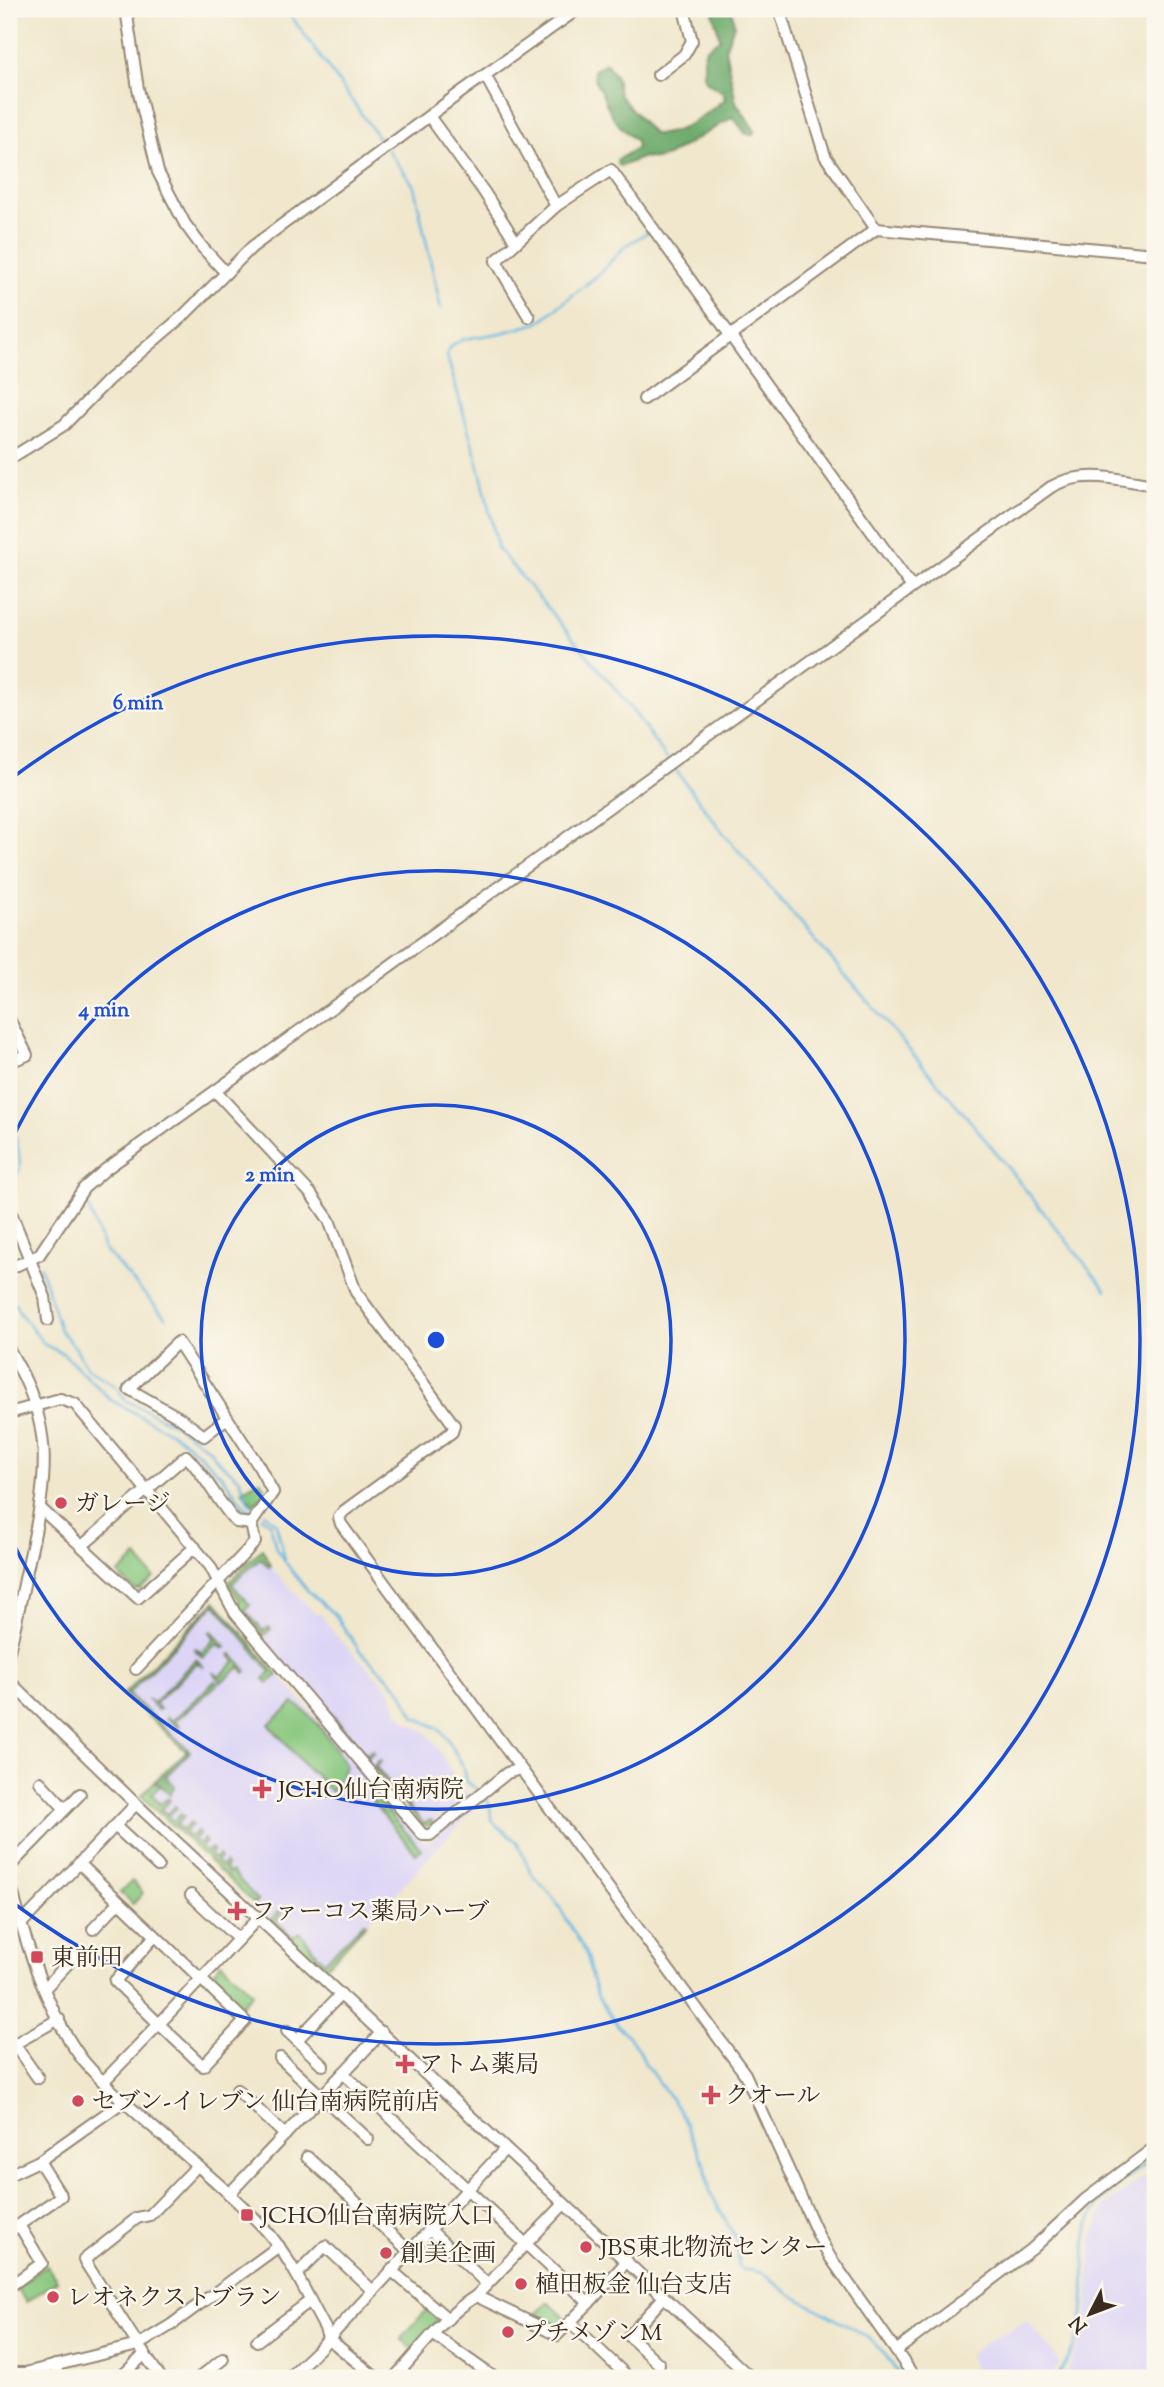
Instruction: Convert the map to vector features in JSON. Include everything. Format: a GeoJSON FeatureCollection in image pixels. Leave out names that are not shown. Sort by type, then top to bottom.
{"type":"FeatureCollection","features":[{"type":"Feature","properties":{"kind":"street"},"geometry":{"type":"LineString","coordinates":[[126,9],[138,89],[158,172],[185,224],[226,273]]}},
{"type":"Feature","properties":{"kind":"street"},"geometry":{"type":"LineString","coordinates":[[9,459],[64,425],[108,380],[184,315],[253,247],[578,9]]}},
{"type":"Feature","properties":{"kind":"street"},"geometry":{"type":"LineString","coordinates":[[658,75],[684,55],[692,41],[684,9]]}},
{"type":"Feature","properties":{"kind":"street"},"geometry":{"type":"LineString","coordinates":[[779,9],[825,156],[876,229]]}},
{"type":"Feature","properties":{"kind":"street"},"geometry":{"type":"LineString","coordinates":[[485,75],[556,206]]}},
{"type":"Feature","properties":{"kind":"street"},"geometry":{"type":"LineString","coordinates":[[429,116],[516,242]]}},
{"type":"Feature","properties":{"kind":"street"},"geometry":{"type":"LineString","coordinates":[[529,317],[495,261],[556,206],[611,170],[911,586]]}},
{"type":"Feature","properties":{"kind":"street"},"geometry":{"type":"LineString","coordinates":[[644,399],[876,229],[1155,254]]}},
{"type":"Feature","properties":{"kind":"street"},"geometry":{"type":"LineString","coordinates":[[9,1269],[39,1255],[83,1188],[106,1169],[216,1092],[911,586],[1062,480],[1092,476],[1155,485]]}},
{"type":"Feature","properties":{"kind":"street"},"geometry":{"type":"LineString","coordinates":[[9,1019],[27,1055],[9,1062]]}},
{"type":"Feature","properties":{"kind":"street"},"geometry":{"type":"LineString","coordinates":[[216,1092],[303,1184],[330,1220],[356,1292],[454,1425],[452,1432],[344,1511],[339,1517],[341,1524],[745,2074],[830,2257],[915,2378]]}},
{"type":"Feature","properties":{"kind":"street"},"geometry":{"type":"LineString","coordinates":[[9,1208],[45,1297],[48,1320]]}},
{"type":"Feature","properties":{"kind":"street"},"geometry":{"type":"LineString","coordinates":[[136,1668],[255,1542],[252,1522],[273,1492],[228,1418],[178,1342],[129,1389],[180,1418],[204,1436],[228,1418]]}},
{"type":"Feature","properties":{"kind":"street"},"geometry":{"type":"LineString","coordinates":[[9,1350],[24,1375],[43,1429],[46,1473],[41,1508],[9,1645]]}},
{"type":"Feature","properties":{"kind":"street"},"geometry":{"type":"LineString","coordinates":[[9,1413],[60,1399],[75,1404],[195,1547],[219,1581],[235,1613],[423,1835],[430,1835],[507,1773],[520,1769]]}},
{"type":"Feature","properties":{"kind":"street"},"geometry":{"type":"LineString","coordinates":[[82,1546],[186,1456],[199,1469],[236,1522],[252,1522]]}},
{"type":"Feature","properties":{"kind":"street"},"geometry":{"type":"LineString","coordinates":[[41,1508],[138,1598],[195,1547]]}},
{"type":"Feature","properties":{"kind":"street"},"geometry":{"type":"LineString","coordinates":[[9,1681],[136,1804],[751,2378]]}},
{"type":"Feature","properties":{"kind":"street"},"geometry":{"type":"LineString","coordinates":[[40,1782],[65,1809]]}},
{"type":"Feature","properties":{"kind":"street"},"geometry":{"type":"LineString","coordinates":[[9,1867],[80,1794]]}},
{"type":"Feature","properties":{"kind":"street"},"geometry":{"type":"LineString","coordinates":[[20,1925],[136,1804]]}},
{"type":"Feature","properties":{"kind":"street"},"geometry":{"type":"LineString","coordinates":[[115,1826],[158,1867]]}},
{"type":"Feature","properties":{"kind":"street"},"geometry":{"type":"LineString","coordinates":[[79,1863],[246,2021],[203,2066],[115,1981],[155,1936]]}},
{"type":"Feature","properties":{"kind":"street"},"geometry":{"type":"LineString","coordinates":[[9,1878],[20,1925],[45,1988],[83,2060],[124,2101],[229,2194],[279,2246],[326,2328],[328,2338],[376,2378]]}},
{"type":"Feature","properties":{"kind":"street"},"geometry":{"type":"LineString","coordinates":[[191,1895],[238,1939]]}},
{"type":"Feature","properties":{"kind":"street"},"geometry":{"type":"LineString","coordinates":[[93,1929],[120,1902]]}},
{"type":"Feature","properties":{"kind":"street"},"geometry":{"type":"LineString","coordinates":[[104,2081],[259,1917]]}},
{"type":"Feature","properties":{"kind":"street"},"geometry":{"type":"LineString","coordinates":[[45,1988],[75,1956]]}},
{"type":"Feature","properties":{"kind":"street"},"geometry":{"type":"LineString","coordinates":[[297,2040],[341,1994]]}},
{"type":"Feature","properties":{"kind":"street"},"geometry":{"type":"LineString","coordinates":[[38,2078],[11,2045],[59,2019]]}},
{"type":"Feature","properties":{"kind":"street"},"geometry":{"type":"LineString","coordinates":[[287,2031],[323,2065]]}},
{"type":"Feature","properties":{"kind":"street"},"geometry":{"type":"LineString","coordinates":[[229,2194],[382,2032]]}},
{"type":"Feature","properties":{"kind":"street"},"geometry":{"type":"LineString","coordinates":[[280,2058],[368,2139]]}},
{"type":"Feature","properties":{"kind":"street"},"geometry":{"type":"LineString","coordinates":[[343,2073],[589,2303]]}},
{"type":"Feature","properties":{"kind":"street"},"geometry":{"type":"LineString","coordinates":[[237,2090],[285,2135]]}},
{"type":"Feature","properties":{"kind":"street"},"geometry":{"type":"LineString","coordinates":[[9,2175],[39,2161],[124,2101]]}},
{"type":"Feature","properties":{"kind":"street"},"geometry":{"type":"LineString","coordinates":[[895,2351],[1032,2249],[1086,2199],[1155,2147]]}},
{"type":"Feature","properties":{"kind":"street"},"geometry":{"type":"LineString","coordinates":[[288,2378],[505,2149]]}},
{"type":"Feature","properties":{"kind":"street"},"geometry":{"type":"LineString","coordinates":[[307,2157],[408,2250]]}},
{"type":"Feature","properties":{"kind":"street"},"geometry":{"type":"LineString","coordinates":[[9,2232],[61,2196],[39,2161]]}},
{"type":"Feature","properties":{"kind":"street"},"geometry":{"type":"LineString","coordinates":[[161,2378],[84,2260],[137,2218],[150,2215],[197,2166]]}},
{"type":"Feature","properties":{"kind":"street"},"geometry":{"type":"LineString","coordinates":[[394,2378],[447,2319],[462,2304],[476,2296],[564,2204]]}},
{"type":"Feature","properties":{"kind":"street"},"geometry":{"type":"LineString","coordinates":[[9,2287],[42,2263],[19,2225]]}},
{"type":"Feature","properties":{"kind":"street"},"geometry":{"type":"LineString","coordinates":[[429,2229],[487,2284]]}},
{"type":"Feature","properties":{"kind":"street"},"geometry":{"type":"LineString","coordinates":[[120,2378],[141,2350],[171,2325],[279,2246]]}},
{"type":"Feature","properties":{"kind":"street"},"geometry":{"type":"LineString","coordinates":[[297,2274],[325,2246],[372,2290]]}},
{"type":"Feature","properties":{"kind":"street"},"geometry":{"type":"LineString","coordinates":[[476,2296],[557,2335],[627,2262]]}},
{"type":"Feature","properties":{"kind":"street"},"geometry":{"type":"LineString","coordinates":[[391,2270],[447,2319]]}},
{"type":"Feature","properties":{"kind":"street"},"geometry":{"type":"LineString","coordinates":[[659,2364],[629,2336],[664,2297]]}},
{"type":"Feature","properties":{"kind":"street"},"geometry":{"type":"LineString","coordinates":[[257,2341],[310,2301]]}},
{"type":"Feature","properties":{"kind":"street"},"geometry":{"type":"LineString","coordinates":[[570,2323],[629,2378]]}},
{"type":"Feature","properties":{"kind":"street"},"geometry":{"type":"LineString","coordinates":[[433,2335],[492,2378]]}},
{"type":"Feature","properties":{"kind":"street"},"geometry":{"type":"LineString","coordinates":[[15,2375],[141,2350]]}},
{"type":"Feature","properties":{"kind":"street"},"geometry":{"type":"LineString","coordinates":[[199,2378],[223,2359]]}},
{"type":"Feature","properties":{"kind":"street"},"geometry":{"type":"LineString","coordinates":[[55,2365],[59,2378]]}},
{"type":"Feature","properties":{"kind":"shaded area","name":"JCHO仙台南病院"},"geometry":{"type":"Polygon","coordinates":[[[262,1549],[274,1571],[316,1615],[320,1613],[334,1634],[384,1684],[392,1694],[397,1711],[408,1723],[422,1729],[433,1740],[458,1784],[470,1795],[446,1816],[444,1813],[429,1826],[422,1825],[239,1608],[239,1599],[227,1584],[262,1549]]]}},
{"type":"Feature","properties":{"kind":"shaded area","name":"JCHO仙台南病院"},"geometry":{"type":"Polygon","coordinates":[[[215,1601],[420,1839],[431,1841],[476,1803],[478,1805],[323,1970],[141,1796],[186,1751],[124,1694],[215,1601]]]}},
{"type":"Feature","properties":{"kind":"shaded area"},"geometry":{"type":"Polygon","coordinates":[[[1155,2168],[1155,2378],[1064,2378],[1086,2326],[1092,2239],[1104,2207],[1155,2168]]]}},
{"type":"Feature","properties":{"kind":"shaded area"},"geometry":{"type":"Polygon","coordinates":[[[1028,2321],[1060,2362],[1051,2378],[980,2378],[968,2356],[988,2341],[1028,2321]]]}},
{"type":"Feature","properties":{"kind":"green space"},"geometry":{"type":"Polygon","coordinates":[[[715,9],[732,10],[734,25],[725,49],[736,102],[755,131],[753,134],[746,134],[733,117],[667,156],[656,159],[644,157],[618,165],[617,160],[637,148],[636,141],[613,116],[596,81],[594,70],[606,63],[616,77],[619,95],[653,134],[683,128],[725,99],[723,92],[708,83],[703,76],[705,51],[720,39],[713,12],[715,9]]]}},
{"type":"Feature","properties":{"kind":"green space"},"geometry":{"type":"Polygon","coordinates":[[[260,1480],[265,1488],[264,1495],[253,1504],[242,1491],[260,1480]]]}},
{"type":"Feature","properties":{"kind":"green space"},"geometry":{"type":"Polygon","coordinates":[[[262,1549],[271,1565],[269,1567],[261,1558],[232,1584],[250,1605],[245,1610],[263,1631],[269,1627],[271,1629],[263,1636],[239,1608],[239,1599],[227,1584],[262,1549]]]}},
{"type":"Feature","properties":{"kind":"green space"},"geometry":{"type":"Polygon","coordinates":[[[137,1557],[154,1578],[140,1590],[134,1590],[118,1574],[137,1557]]]}},
{"type":"Feature","properties":{"kind":"green space"},"geometry":{"type":"Polygon","coordinates":[[[215,1601],[278,1675],[268,1683],[264,1679],[271,1672],[215,1604],[128,1694],[188,1749],[186,1751],[124,1694],[215,1601]]]}},
{"type":"Feature","properties":{"kind":"green space"},"geometry":{"type":"Polygon","coordinates":[[[210,1632],[226,1647],[223,1649],[218,1643],[203,1658],[194,1649],[201,1653],[215,1639],[210,1632]]]}},
{"type":"Feature","properties":{"kind":"green space"},"geometry":{"type":"Polygon","coordinates":[[[230,1655],[247,1671],[245,1673],[240,1667],[221,1682],[213,1672],[220,1676],[235,1662],[230,1655]]]}},
{"type":"Feature","properties":{"kind":"green space"},"geometry":{"type":"Polygon","coordinates":[[[196,1659],[204,1667],[197,1663],[155,1703],[160,1709],[157,1710],[147,1699],[153,1703],[196,1659]]]}},
{"type":"Feature","properties":{"kind":"green space"},"geometry":{"type":"Polygon","coordinates":[[[215,1681],[218,1684],[175,1721],[179,1728],[166,1718],[172,1721],[215,1681]]]}},
{"type":"Feature","properties":{"kind":"green space"},"geometry":{"type":"Polygon","coordinates":[[[308,1686],[366,1755],[372,1750],[374,1752],[366,1759],[308,1686]]]}},
{"type":"Feature","properties":{"kind":"green space"},"geometry":{"type":"Polygon","coordinates":[[[294,1703],[317,1723],[346,1766],[331,1792],[269,1724],[294,1703]]]}},
{"type":"Feature","properties":{"kind":"green space"},"geometry":{"type":"Polygon","coordinates":[[[188,1750],[190,1752],[166,1776],[175,1786],[170,1795],[155,1781],[188,1750]]]}},
{"type":"Feature","properties":{"kind":"green space"},"geometry":{"type":"Polygon","coordinates":[[[380,1760],[376,1767],[423,1823],[431,1820],[433,1822],[429,1826],[422,1825],[373,1767],[380,1760]]]}},
{"type":"Feature","properties":{"kind":"green space"},"geometry":{"type":"Polygon","coordinates":[[[155,1781],[160,1786],[152,1794],[160,1804],[168,1798],[170,1800],[161,1809],[166,1814],[175,1806],[177,1808],[168,1816],[173,1821],[181,1814],[184,1817],[176,1824],[182,1830],[190,1823],[192,1825],[184,1832],[190,1837],[197,1831],[199,1834],[193,1840],[198,1844],[204,1839],[206,1842],[201,1847],[206,1852],[211,1848],[213,1850],[209,1854],[214,1859],[218,1855],[220,1858],[216,1862],[221,1866],[225,1863],[227,1866],[224,1868],[229,1873],[232,1871],[258,1901],[255,1904],[141,1796],[155,1781]]]}},
{"type":"Feature","properties":{"kind":"green space"},"geometry":{"type":"Polygon","coordinates":[[[375,1797],[421,1849],[416,1854],[371,1800],[375,1797]]]}},
{"type":"Feature","properties":{"kind":"green space"},"geometry":{"type":"Polygon","coordinates":[[[132,1881],[143,1893],[133,1904],[120,1893],[132,1881]]]}},
{"type":"Feature","properties":{"kind":"green space"},"geometry":{"type":"Polygon","coordinates":[[[279,1911],[282,1914],[276,1921],[293,1937],[300,1932],[324,1962],[364,1922],[366,1924],[323,1970],[271,1920],[279,1911]]]}},
{"type":"Feature","properties":{"kind":"green space"},"geometry":{"type":"Polygon","coordinates":[[[221,1962],[253,1993],[239,2007],[212,1982],[210,1976],[221,1962]]]}},
{"type":"Feature","properties":{"kind":"green space"},"geometry":{"type":"Polygon","coordinates":[[[47,2266],[57,2281],[26,2302],[16,2287],[47,2266]]]}},
{"type":"Feature","properties":{"kind":"green space"},"geometry":{"type":"Polygon","coordinates":[[[548,2302],[567,2319],[562,2325],[553,2327],[534,2316],[548,2302]]]}},
{"type":"Feature","properties":{"kind":"green space"},"geometry":{"type":"Polygon","coordinates":[[[428,2308],[435,2313],[437,2322],[414,2350],[401,2339],[428,2308]]]}},
{"type":"Feature","properties":{"kind":"waterway"},"geometry":{"type":"LineString","coordinates":[[286,9],[383,144]]}},
{"type":"Feature","properties":{"kind":"waterway"},"geometry":{"type":"LineString","coordinates":[[387,149],[414,186],[441,309]]}},
{"type":"Feature","properties":{"kind":"waterway"},"geometry":{"type":"LineString","coordinates":[[650,231],[625,246],[599,274],[538,323],[464,339],[454,344],[448,350],[447,356],[481,474],[498,549],[628,704],[667,759]]}},
{"type":"Feature","properties":{"kind":"waterway"},"geometry":{"type":"LineString","coordinates":[[671,764],[725,835],[972,1123],[1106,1290]]}},
{"type":"Feature","properties":{"kind":"waterway"},"geometry":{"type":"LineString","coordinates":[[9,1118],[20,1165],[9,1184]]}},
{"type":"Feature","properties":{"kind":"waterway"},"geometry":{"type":"LineString","coordinates":[[87,1203],[104,1249],[166,1318]]}},
{"type":"Feature","properties":{"kind":"waterway"},"geometry":{"type":"LineString","coordinates":[[40,1266],[60,1330],[75,1347],[87,1368],[116,1386],[125,1400],[177,1426],[209,1449],[218,1461],[240,1479],[248,1501],[258,1510]]}},
{"type":"Feature","properties":{"kind":"waterway"},"geometry":{"type":"LineString","coordinates":[[9,1294],[45,1345],[64,1354],[111,1400],[177,1436],[197,1452],[221,1475],[245,1507],[255,1514]]}},
{"type":"Feature","properties":{"kind":"waterway"},"geometry":{"type":"LineString","coordinates":[[264,1513],[276,1523],[285,1559]]}},
{"type":"Feature","properties":{"kind":"waterway"},"geometry":{"type":"LineString","coordinates":[[261,1517],[270,1523],[276,1549],[307,1590],[336,1616],[359,1650],[400,1689],[415,1717],[438,1728],[446,1737],[462,1764],[466,1781],[476,1789]]}},
{"type":"Feature","properties":{"kind":"waterway"},"geometry":{"type":"LineString","coordinates":[[485,1798],[489,1803],[493,1822],[517,1842],[531,1873],[554,1898],[580,1943],[587,1956],[598,1997],[615,2022],[639,2049],[645,2064],[679,2110],[705,2166],[710,2192],[738,2243],[739,2267],[763,2273],[788,2293],[868,2337],[884,2353],[901,2378]]}},
{"type":"Feature","properties":{"kind":"waterway"},"geometry":{"type":"LineString","coordinates":[[1057,2378],[1073,2350],[1081,2327],[1085,2246],[1091,2219],[1097,2206],[1109,2192],[1155,2158]]}},
{"type":"Feature","properties":{"kind":"place","name":"ガレージ"},"geometry":{"type":"Point","coordinates":[61,1503]}},
{"type":"Feature","properties":{"kind":"place","name":"JCHO仙台南病院"},"geometry":{"type":"Point","coordinates":[262,1789]}},
{"type":"Feature","properties":{"kind":"place","name":"ファーコス薬局ハーブ"},"geometry":{"type":"Point","coordinates":[237,1911]}},
{"type":"Feature","properties":{"kind":"place","name":"東前田"},"geometry":{"type":"Point","coordinates":[37,1957]}},
{"type":"Feature","properties":{"kind":"place","name":"アトム薬局"},"geometry":{"type":"Point","coordinates":[405,2064]}},
{"type":"Feature","properties":{"kind":"place","name":"クオール"},"geometry":{"type":"Point","coordinates":[711,2095]}},
{"type":"Feature","properties":{"kind":"place","name":"セブン-イレブン 仙台南病院前店"},"geometry":{"type":"Point","coordinates":[78,2101]}},
{"type":"Feature","properties":{"kind":"place","name":"JCHO仙台南病院入口"},"geometry":{"type":"Point","coordinates":[247,2215]}},
{"type":"Feature","properties":{"kind":"place","name":"JBS東北物流センター"},"geometry":{"type":"Point","coordinates":[586,2247]}},
{"type":"Feature","properties":{"kind":"place","name":"創美企画"},"geometry":{"type":"Point","coordinates":[386,2253]}},
{"type":"Feature","properties":{"kind":"place","name":"植田板金 仙台支店"},"geometry":{"type":"Point","coordinates":[521,2284]}},
{"type":"Feature","properties":{"kind":"place","name":"レオネクストブラン"},"geometry":{"type":"Point","coordinates":[53,2297]}},
{"type":"Feature","properties":{"kind":"place","name":"プチメゾンM"},"geometry":{"type":"Point","coordinates":[508,2332]}}]}
